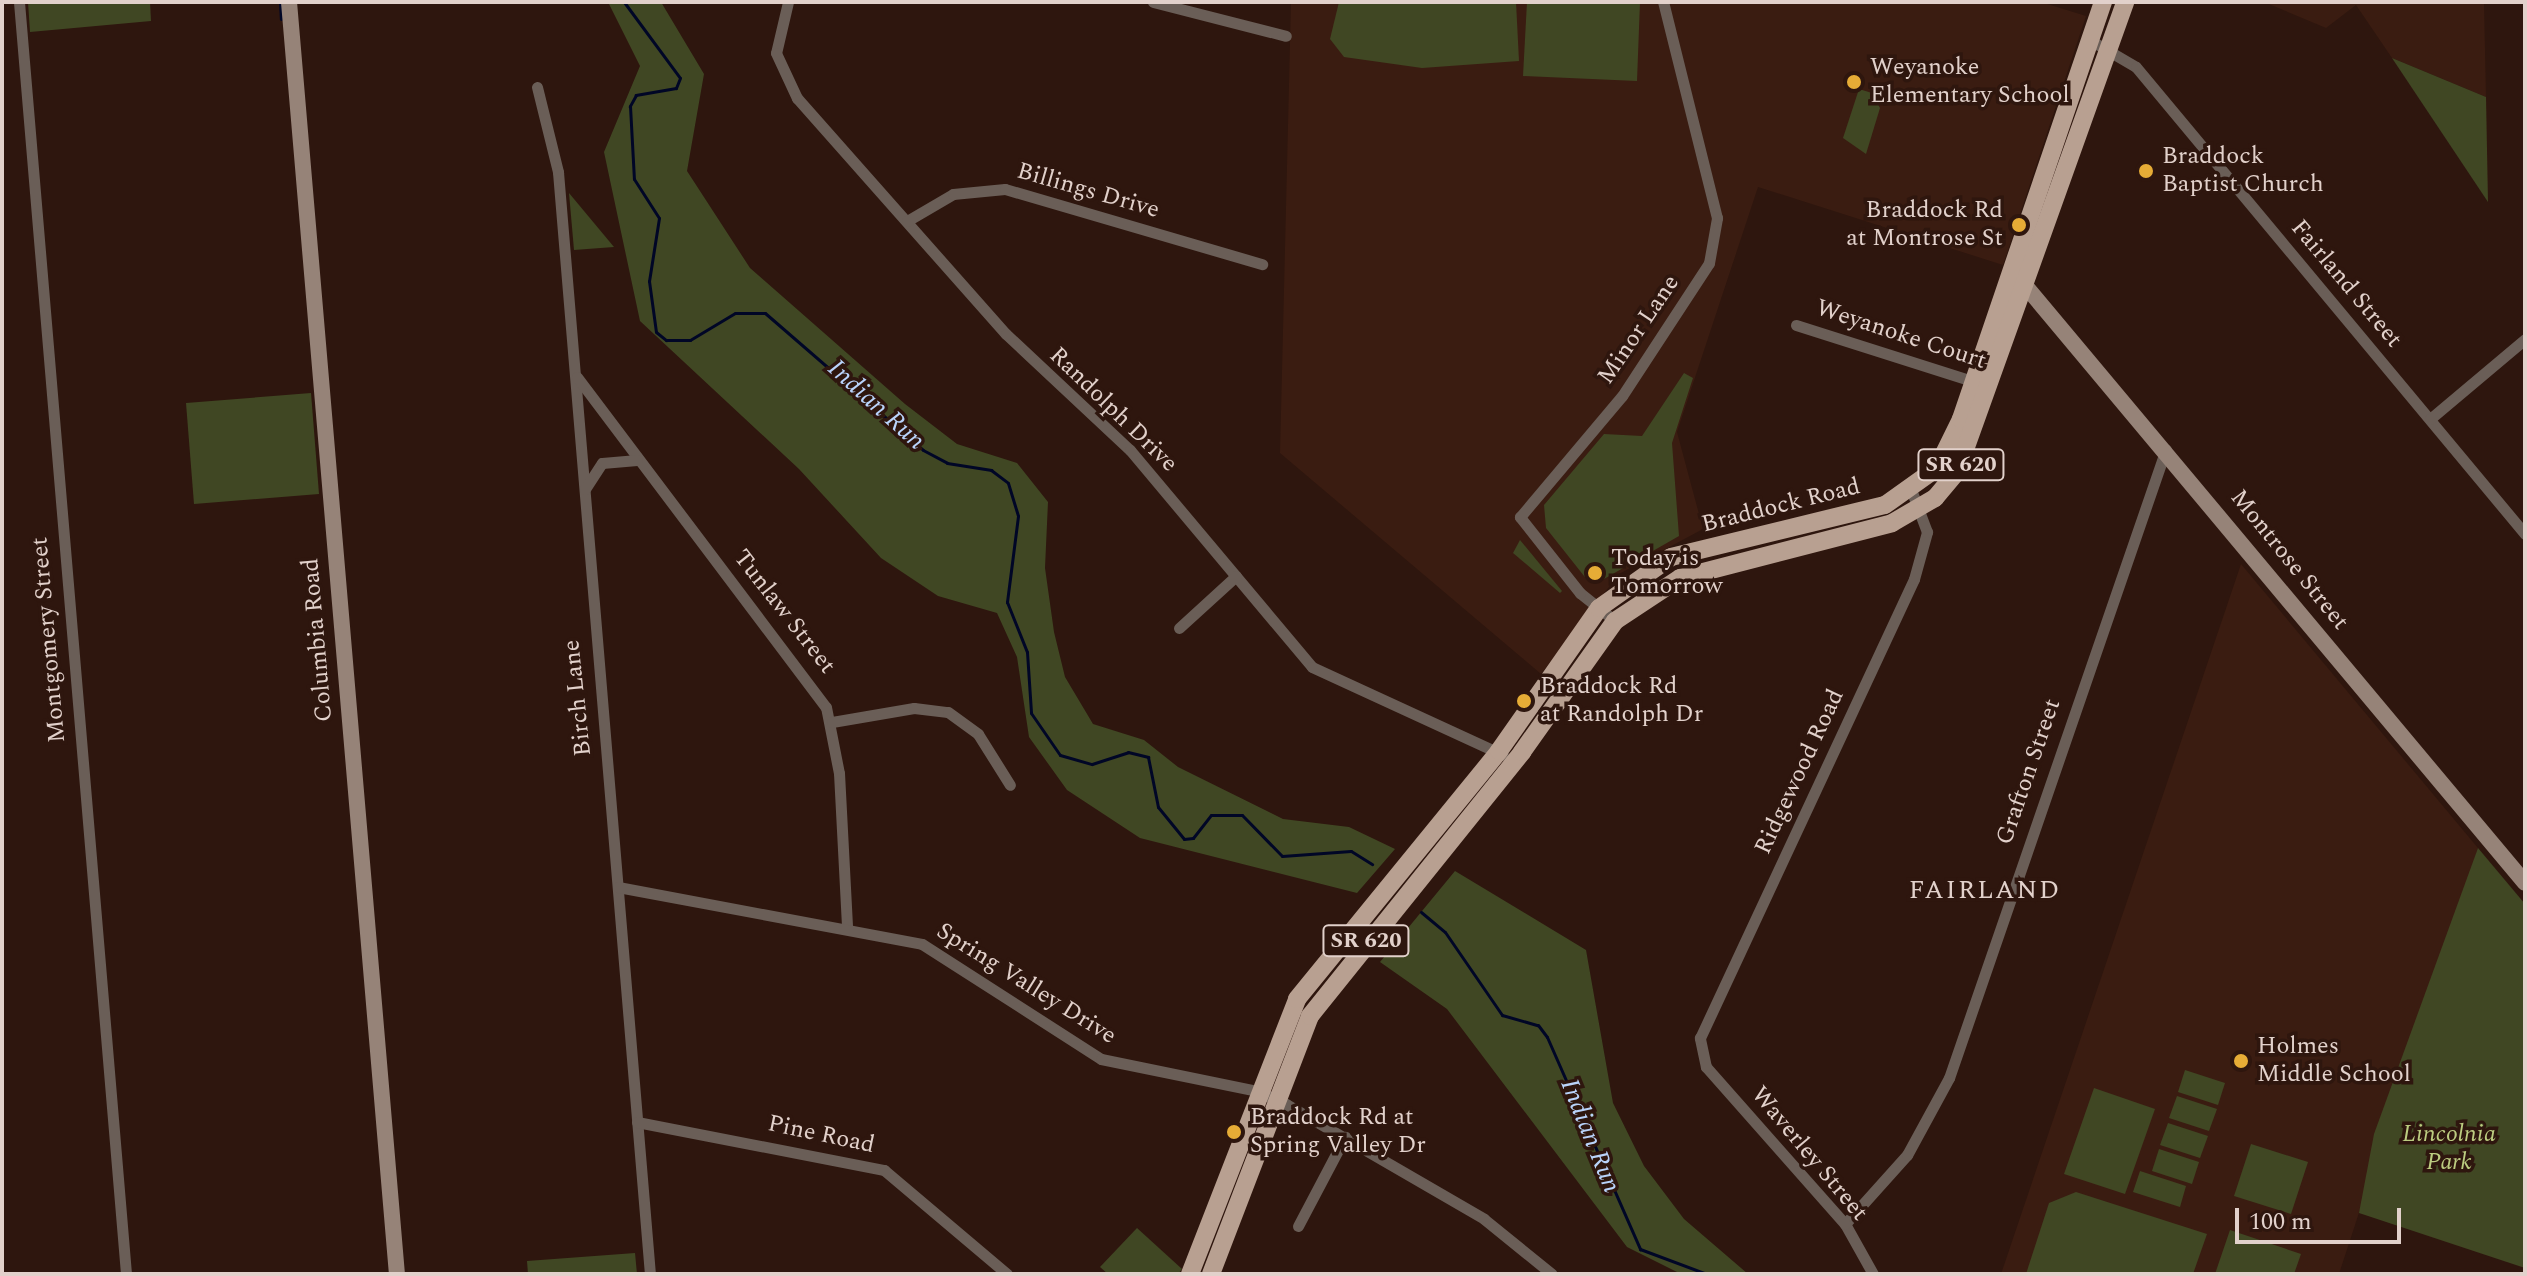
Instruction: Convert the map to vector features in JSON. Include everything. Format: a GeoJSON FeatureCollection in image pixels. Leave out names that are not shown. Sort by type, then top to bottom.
{"type":"FeatureCollection","features":[{"type":"Feature","properties":{"kind":"main road","name":"Braddock Road"},"geometry":{"type":"LineString","coordinates":[[1506,757],[1599,608],[1671,557],[1915,501],[1945,454],[1973,381],[2103,2]]}},
{"type":"Feature","properties":{"kind":"main road","name":"Braddock Road"},"geometry":{"type":"LineString","coordinates":[[1190,1274],[1266,1095],[1325,992],[1615,621],[1680,578],[1872,530],[1957,472],[1992,387],[2125,2]]}},
{"type":"Feature","properties":{"kind":"main road","name":"Braddock Road"},"geometry":{"type":"LineString","coordinates":[[1211,1274],[1266,1095]]}},
{"type":"Feature","properties":{"kind":"street","name":"Montgomery Street"},"geometry":{"type":"LineString","coordinates":[[19,2],[126,1274]]}},
{"type":"Feature","properties":{"kind":"street","name":"Columbia Road"},"geometry":{"type":"LineString","coordinates":[[289,2],[397,1274]]}},
{"type":"Feature","properties":{"kind":"street","name":"Randolph Drive"},"geometry":{"type":"LineString","coordinates":[[788,2],[776,41],[782,75],[1052,383],[1130,450],[1321,674],[1506,757]]}},
{"type":"Feature","properties":{"kind":"street"},"geometry":{"type":"LineString","coordinates":[[1153,2],[1286,36]]}},
{"type":"Feature","properties":{"kind":"street","name":"Minor Lane"},"geometry":{"type":"LineString","coordinates":[[1615,621],[1599,608],[1520,517],[1622,396],[1704,275],[1717,218],[1663,2]]}},
{"type":"Feature","properties":{"kind":"street"},"geometry":{"type":"LineString","coordinates":[[2089,2],[2103,2]]}},
{"type":"Feature","properties":{"kind":"street","name":"Fairland Street"},"geometry":{"type":"LineString","coordinates":[[2090,40],[2110,48],[2136,67],[2525,534]]}},
{"type":"Feature","properties":{"kind":"street","name":"Birch Lane"},"geometry":{"type":"LineString","coordinates":[[537,87],[558,172],[650,1274]]}},
{"type":"Feature","properties":{"kind":"street","name":"Billings Drive"},"geometry":{"type":"LineString","coordinates":[[907,221],[953,194],[1005,189],[1262,264]]}},
{"type":"Feature","properties":{"kind":"street","name":"Montrose Street"},"geometry":{"type":"LineString","coordinates":[[2012,271],[2166,448],[2525,883]]}},
{"type":"Feature","properties":{"kind":"street","name":"Weyanoke Court"},"geometry":{"type":"LineString","coordinates":[[1796,325],[1992,387]]}},
{"type":"Feature","properties":{"kind":"street"},"geometry":{"type":"LineString","coordinates":[[2430,419],[2525,339]]}},
{"type":"Feature","properties":{"kind":"street","name":"Tunlaw Street"},"geometry":{"type":"LineString","coordinates":[[573,369],[637,460],[811,680],[832,722],[847,926]]}},
{"type":"Feature","properties":{"kind":"street","name":"Grafton Street"},"geometry":{"type":"LineString","coordinates":[[1845,1224],[1907,1155],[1949,1078],[2166,448]]}},
{"type":"Feature","properties":{"kind":"street"},"geometry":{"type":"LineString","coordinates":[[583,493],[602,463],[637,460]]}},
{"type":"Feature","properties":{"kind":"street","name":"Ridgewood Road"},"geometry":{"type":"LineString","coordinates":[[1706,1067],[1702,1027],[1914,579],[1927,541],[1915,501]]}},
{"type":"Feature","properties":{"kind":"street"},"geometry":{"type":"LineString","coordinates":[[1179,628],[1236,576]]}},
{"type":"Feature","properties":{"kind":"street"},"geometry":{"type":"LineString","coordinates":[[832,722],[914,708],[948,712],[978,734],[1010,785]]}},
{"type":"Feature","properties":{"kind":"street","name":"Spring Valley Drive"},"geometry":{"type":"LineString","coordinates":[[618,887],[847,926],[945,955],[1101,1059],[1266,1095],[1345,1137],[1484,1219],[1543,1271]]}},
{"type":"Feature","properties":{"kind":"street","name":"Waverley Street"},"geometry":{"type":"LineString","coordinates":[[1706,1067],[1845,1224],[1873,1274]]}},
{"type":"Feature","properties":{"kind":"street","name":"Pine Road"},"geometry":{"type":"LineString","coordinates":[[637,1122],[884,1170],[1007,1274]]}},
{"type":"Feature","properties":{"kind":"street"},"geometry":{"type":"LineString","coordinates":[[1298,1226],[1345,1137]]}},
{"type":"Feature","properties":{"kind":"shaded area"},"geometry":{"type":"Polygon","coordinates":[[[1291,2],[2041,2],[2086,16],[2003,265],[1758,187],[1677,432],[1703,529],[1619,574],[1541,674],[1280,453],[1291,2]]]}},
{"type":"Feature","properties":{"kind":"shaded area"},"geometry":{"type":"Polygon","coordinates":[[[2264,2],[2484,2],[2486,97],[2392,58],[2356,5],[2326,28],[2264,2]]]}},
{"type":"Feature","properties":{"kind":"shaded area","name":"Holmes Middle School"},"geometry":{"type":"Polygon","coordinates":[[[2241,564],[2478,848],[2339,1274],[2001,1274],[2241,564]]]}},
{"type":"Feature","properties":{"kind":"green space"},"geometry":{"type":"Polygon","coordinates":[[[28,2],[150,2],[151,21],[30,32],[28,2]]]}},
{"type":"Feature","properties":{"kind":"green space"},"geometry":{"type":"Polygon","coordinates":[[[608,2],[661,2],[704,74],[687,171],[750,268],[905,404],[957,444],[1017,463],[1048,502],[1045,568],[1054,632],[1065,677],[1093,724],[1144,740],[1178,767],[1283,819],[1349,827],[1395,849],[1357,893],[1140,838],[1067,790],[1029,737],[1017,657],[997,613],[938,596],[881,558],[799,469],[640,321],[604,152],[640,66],[608,2]]]}},
{"type":"Feature","properties":{"kind":"green space"},"geometry":{"type":"Polygon","coordinates":[[[1339,2],[1516,2],[1519,61],[1422,68],[1344,57],[1330,39],[1339,2]]]}},
{"type":"Feature","properties":{"kind":"green space"},"geometry":{"type":"Polygon","coordinates":[[[1527,2],[1640,2],[1637,81],[1523,76],[1527,2]]]}},
{"type":"Feature","properties":{"kind":"green space"},"geometry":{"type":"Polygon","coordinates":[[[2392,58],[2486,97],[2488,202],[2392,58]]]}},
{"type":"Feature","properties":{"kind":"green space"},"geometry":{"type":"Polygon","coordinates":[[[1859,89],[1872,93],[1880,108],[1866,154],[1843,138],[1859,89]]]}},
{"type":"Feature","properties":{"kind":"green space"},"geometry":{"type":"Polygon","coordinates":[[[569,193],[614,247],[574,250],[569,193]]]}},
{"type":"Feature","properties":{"kind":"green space"},"geometry":{"type":"Polygon","coordinates":[[[1684,373],[1693,378],[1672,443],[1679,536],[1597,583],[1588,581],[1546,528],[1544,505],[1604,434],[1642,436],[1684,373]]]}},
{"type":"Feature","properties":{"kind":"green space"},"geometry":{"type":"Polygon","coordinates":[[[311,393],[319,494],[194,504],[186,403],[311,393]]]}},
{"type":"Feature","properties":{"kind":"green space"},"geometry":{"type":"Polygon","coordinates":[[[1520,540],[1562,591],[1560,593],[1513,553],[1520,540]]]}},
{"type":"Feature","properties":{"kind":"green space","name":"Lincolnia Park"},"geometry":{"type":"Polygon","coordinates":[[[2478,848],[2525,904],[2525,1268],[2359,1213],[2374,1134],[2478,848]]]}},
{"type":"Feature","properties":{"kind":"green space"},"geometry":{"type":"Polygon","coordinates":[[[1455,871],[1586,950],[1613,1103],[1644,1166],[1684,1219],[1748,1274],[1681,1274],[1627,1247],[1447,1009],[1380,962],[1455,871]]]}},
{"type":"Feature","properties":{"kind":"green space"},"geometry":{"type":"Polygon","coordinates":[[[2185,1070],[2225,1083],[2218,1105],[2178,1092],[2185,1070]]]}},
{"type":"Feature","properties":{"kind":"green space"},"geometry":{"type":"Polygon","coordinates":[[[2094,1088],[2155,1109],[2125,1194],[2064,1174],[2094,1088]]]}},
{"type":"Feature","properties":{"kind":"green space"},"geometry":{"type":"Polygon","coordinates":[[[2177,1096],[2217,1109],[2209,1131],[2169,1118],[2177,1096]]]}},
{"type":"Feature","properties":{"kind":"green space"},"geometry":{"type":"Polygon","coordinates":[[[2168,1123],[2208,1136],[2200,1158],[2160,1145],[2168,1123]]]}},
{"type":"Feature","properties":{"kind":"green space"},"geometry":{"type":"Polygon","coordinates":[[[2251,1144],[2308,1162],[2291,1214],[2234,1196],[2251,1144]]]}},
{"type":"Feature","properties":{"kind":"green space"},"geometry":{"type":"Polygon","coordinates":[[[2159,1149],[2199,1162],[2192,1184],[2152,1171],[2159,1149]]]}},
{"type":"Feature","properties":{"kind":"green space"},"geometry":{"type":"Polygon","coordinates":[[[2140,1171],[2186,1186],[2180,1207],[2133,1192],[2140,1171]]]}},
{"type":"Feature","properties":{"kind":"green space"},"geometry":{"type":"Polygon","coordinates":[[[2076,1192],[2207,1234],[2193,1274],[2026,1274],[2049,1203],[2076,1192]]]}},
{"type":"Feature","properties":{"kind":"green space"},"geometry":{"type":"Polygon","coordinates":[[[1137,1228],[1182,1269],[1178,1274],[1108,1274],[1100,1267],[1137,1228]]]}},
{"type":"Feature","properties":{"kind":"green space"},"geometry":{"type":"Polygon","coordinates":[[[2230,1230],[2301,1254],[2294,1274],[2215,1274],[2230,1230]]]}},
{"type":"Feature","properties":{"kind":"green space"},"geometry":{"type":"Polygon","coordinates":[[[635,1253],[637,1274],[528,1274],[527,1261],[635,1253]]]}},
{"type":"Feature","properties":{"kind":"waterway"},"geometry":{"type":"LineString","coordinates":[[280,2],[281,19]]}},
{"type":"Feature","properties":{"kind":"waterway","name":"Indian Run"},"geometry":{"type":"LineString","coordinates":[[624,2],[680,78],[676,88],[636,95],[630,106],[634,179],[659,218],[649,281],[656,332],[666,340],[690,340],[735,313],[765,313],[923,450],[947,463],[991,470],[1008,483],[1018,516],[1007,602],[1027,652],[1031,713],[1060,755],[1092,764],[1128,752],[1148,757],[1158,807],[1184,839],[1193,838],[1211,815],[1242,815],[1282,856],[1351,851],[1372,864]]}},
{"type":"Feature","properties":{"kind":"waterway","name":"Indian Run"},"geometry":{"type":"LineString","coordinates":[[1421,912],[1445,932],[1502,1015],[1538,1025],[1547,1037],[1640,1249],[1707,1274]]}},
{"type":"Feature","properties":{"kind":"place","name":"Weyanoke Elementary School"},"geometry":{"type":"Point","coordinates":[1854,82]}},
{"type":"Feature","properties":{"kind":"place","name":"Braddock Baptist Church"},"geometry":{"type":"Point","coordinates":[2146,171]}},
{"type":"Feature","properties":{"kind":"place","name":"Braddock Rd at Montrose St"},"geometry":{"type":"Point","coordinates":[2019,225]}},
{"type":"Feature","properties":{"kind":"place","name":"Today is Tomorrow"},"geometry":{"type":"Point","coordinates":[1595,573]}},
{"type":"Feature","properties":{"kind":"place","name":"Braddock Rd at Randolph Dr"},"geometry":{"type":"Point","coordinates":[1524,701]}},
{"type":"Feature","properties":{"kind":"place","name":"Holmes Middle School"},"geometry":{"type":"Point","coordinates":[2241,1061]}},
{"type":"Feature","properties":{"kind":"place","name":"Braddock Rd at Spring Valley Dr"},"geometry":{"type":"Point","coordinates":[1234,1132]}},
{"type":"Feature","properties":{"kind":"district","name":"FAIRLAND"},"geometry":{"type":"Point","coordinates":[1985,891]}}]}
